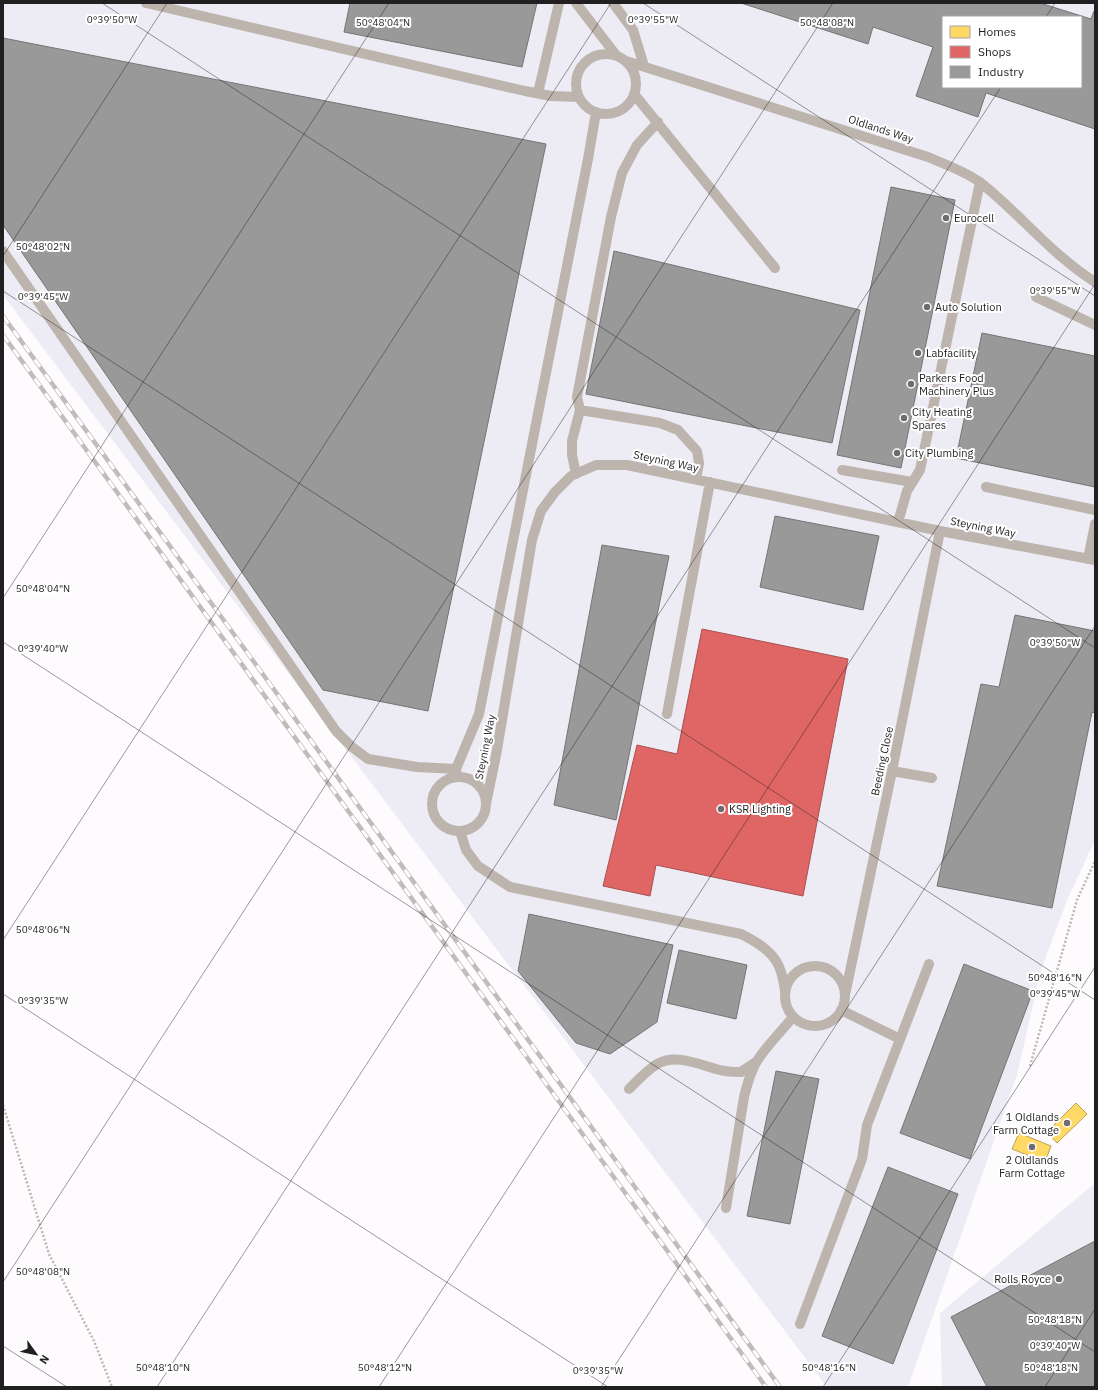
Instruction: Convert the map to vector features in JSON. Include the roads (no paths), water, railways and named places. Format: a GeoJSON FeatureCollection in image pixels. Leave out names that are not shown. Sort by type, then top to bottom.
{"type":"FeatureCollection","features":[{"type":"Feature","properties":{"kind":"lane"},"geometry":{"type":"LineString","coordinates":[[146,3],[525,92],[551,96],[578,97]]}},
{"type":"Feature","properties":{"kind":"lane"},"geometry":{"type":"LineString","coordinates":[[538,93],[559,3]]}},
{"type":"Feature","properties":{"kind":"lane"},"geometry":{"type":"LineString","coordinates":[[576,3],[616,55]]}},
{"type":"Feature","properties":{"kind":"lane"},"geometry":{"type":"LineString","coordinates":[[613,3],[633,30],[644,66]]}},
{"type":"Feature","properties":{"kind":"lane"},"geometry":{"type":"LineString","coordinates":[[616,55],[606,53],[596,55],[587,60],[580,68],[576,77],[576,87],[578,97],[588,109],[605,114],[614,113],[630,102],[636,85],[635,76],[626,61]]}},
{"type":"Feature","properties":{"kind":"lane","name":"Oldlands Way"},"geometry":{"type":"LineString","coordinates":[[616,55],[626,61],[928,157],[962,172],[980,182],[1047,243],[1095,282]]}},
{"type":"Feature","properties":{"kind":"lane"},"geometry":{"type":"LineString","coordinates":[[634,94],[775,268]]}},
{"type":"Feature","properties":{"kind":"lane"},"geometry":{"type":"LineString","coordinates":[[3,251],[336,730],[352,747],[368,759],[457,773],[479,714],[596,112]]}},
{"type":"Feature","properties":{"kind":"lane"},"geometry":{"type":"LineString","coordinates":[[576,474],[572,455],[572,441],[580,410],[577,397],[611,217],[622,173],[637,146],[658,122]]}},
{"type":"Feature","properties":{"kind":"lane"},"geometry":{"type":"LineString","coordinates":[[898,522],[907,491],[920,470],[980,182]]}},
{"type":"Feature","properties":{"kind":"lane"},"geometry":{"type":"LineString","coordinates":[[1036,297],[1095,325]]}},
{"type":"Feature","properties":{"kind":"lane"},"geometry":{"type":"LineString","coordinates":[[580,410],[660,423],[678,430],[697,451],[699,463],[696,479]]}},
{"type":"Feature","properties":{"kind":"lane","name":"Steyning Way"},"geometry":{"type":"LineString","coordinates":[[486,804],[485,795],[481,787],[474,781],[457,773],[441,783],[432,797],[434,814],[438,821],[448,828],[460,831],[468,829],[478,822],[484,812],[486,804],[497,750],[532,540],[541,510],[555,492],[571,476],[596,465],[627,465],[940,531],[1091,559]]}},
{"type":"Feature","properties":{"kind":"lane"},"geometry":{"type":"LineString","coordinates":[[842,470],[912,482]]}},
{"type":"Feature","properties":{"kind":"lane"},"geometry":{"type":"LineString","coordinates":[[667,714],[710,482]]}},
{"type":"Feature","properties":{"kind":"lane"},"geometry":{"type":"LineString","coordinates":[[986,487],[1095,510]]}},
{"type":"Feature","properties":{"kind":"lane"},"geometry":{"type":"LineString","coordinates":[[1091,559],[1095,524]]}},
{"type":"Feature","properties":{"kind":"lane","name":"Beeding Close"},"geometry":{"type":"LineString","coordinates":[[845,995],[940,531]]}},
{"type":"Feature","properties":{"kind":"lane"},"geometry":{"type":"LineString","coordinates":[[892,771],[932,778]]}},
{"type":"Feature","properties":{"kind":"lane"},"geometry":{"type":"LineString","coordinates":[[460,831],[466,850],[478,866],[510,888],[740,934],[756,942],[772,955],[781,970],[785,1000],[788,1010],[793,1017],[801,1023],[810,1026],[820,1026],[836,1018],[842,1010],[845,995],[843,986],[838,977],[831,970],[812,966],[803,968],[788,981],[785,991]]}},
{"type":"Feature","properties":{"kind":"lane"},"geometry":{"type":"LineString","coordinates":[[800,1324],[862,1159],[867,1125],[929,964]]}},
{"type":"Feature","properties":{"kind":"lane"},"geometry":{"type":"LineString","coordinates":[[842,1010],[900,1039]]}},
{"type":"Feature","properties":{"kind":"lane"},"geometry":{"type":"LineString","coordinates":[[726,1208],[744,1097],[749,1079],[756,1062],[793,1017]]}},
{"type":"Feature","properties":{"kind":"lane"},"geometry":{"type":"LineString","coordinates":[[629,1089],[657,1064],[674,1059],[697,1063],[722,1070],[741,1072],[756,1062]]}},
{"type":"Feature","properties":{"kind":"railway"},"geometry":{"type":"LineString","coordinates":[[3,316],[780,1387]]}},
{"type":"Feature","properties":{"kind":"railway"},"geometry":{"type":"LineString","coordinates":[[3,335],[766,1387]]}},
{"type":"Feature","properties":{"kind":"place","name":"Eurocell"},"geometry":{"type":"Point","coordinates":[946,218]}},
{"type":"Feature","properties":{"kind":"place","name":"Auto Solution"},"geometry":{"type":"Point","coordinates":[927,307]}},
{"type":"Feature","properties":{"kind":"place","name":"Labfacility"},"geometry":{"type":"Point","coordinates":[918,353]}},
{"type":"Feature","properties":{"kind":"place","name":"Parkers Food Machinery Plus"},"geometry":{"type":"Point","coordinates":[911,384]}},
{"type":"Feature","properties":{"kind":"place","name":"City Heating Spares"},"geometry":{"type":"Point","coordinates":[904,418]}},
{"type":"Feature","properties":{"kind":"place","name":"City Plumbing"},"geometry":{"type":"Point","coordinates":[897,453]}},
{"type":"Feature","properties":{"kind":"place","name":"KSR Lighting"},"geometry":{"type":"Point","coordinates":[721,809]}},
{"type":"Feature","properties":{"kind":"place","name":"1 Oldlands Farm Cottage"},"geometry":{"type":"Point","coordinates":[1067,1123]}},
{"type":"Feature","properties":{"kind":"place","name":"2 Oldlands Farm Cottage"},"geometry":{"type":"Point","coordinates":[1032,1147]}},
{"type":"Feature","properties":{"kind":"place","name":"Rolls Royce"},"geometry":{"type":"Point","coordinates":[1059,1279]}}]}
